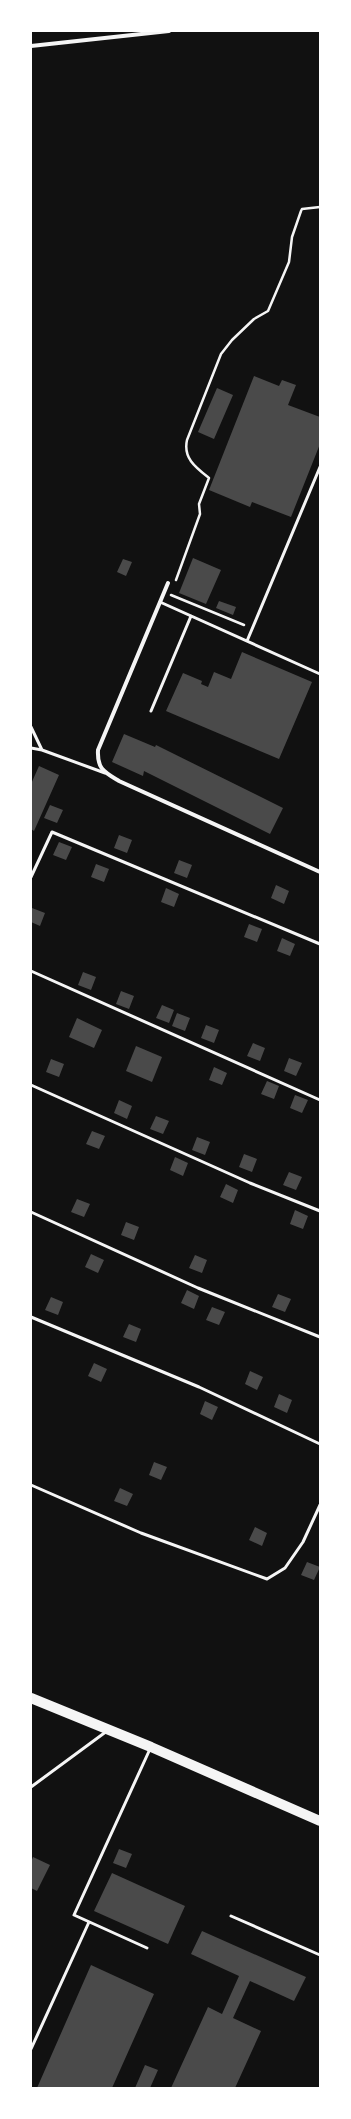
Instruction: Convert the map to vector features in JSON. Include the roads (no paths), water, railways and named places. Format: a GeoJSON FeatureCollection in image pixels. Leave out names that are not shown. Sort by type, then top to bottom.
{"type":"FeatureCollection","features":[{"type":"Feature","properties":{"kind":"main road"},"geometry":{"type":"LineString","coordinates":[[31,1698],[151,1747],[320,1821]]}},
{"type":"Feature","properties":{"kind":"street"},"geometry":{"type":"LineString","coordinates":[[31,46],[169,31]]}},
{"type":"Feature","properties":{"kind":"street"},"geometry":{"type":"LineString","coordinates":[[168,583],[98,750],[98,762],[105,773],[320,872]]}},
{"type":"Feature","properties":{"kind":"lane"},"geometry":{"type":"LineString","coordinates":[[247,641],[320,467]]}},
{"type":"Feature","properties":{"kind":"lane"},"geometry":{"type":"LineString","coordinates":[[160,602],[320,674]]}},
{"type":"Feature","properties":{"kind":"lane"},"geometry":{"type":"LineString","coordinates":[[151,710],[191,616]]}},
{"type":"Feature","properties":{"kind":"lane"},"geometry":{"type":"LineString","coordinates":[[31,727],[42,750]]}},
{"type":"Feature","properties":{"kind":"lane"},"geometry":{"type":"LineString","coordinates":[[31,748],[42,750],[105,773]]}},
{"type":"Feature","properties":{"kind":"lane"},"geometry":{"type":"LineString","coordinates":[[31,877],[52,832],[320,944]]}},
{"type":"Feature","properties":{"kind":"lane"},"geometry":{"type":"LineString","coordinates":[[31,971],[320,1100]]}},
{"type":"Feature","properties":{"kind":"lane"},"geometry":{"type":"LineString","coordinates":[[31,1085],[250,1183],[320,1211]]}},
{"type":"Feature","properties":{"kind":"lane"},"geometry":{"type":"LineString","coordinates":[[31,1212],[198,1288],[320,1337]]}},
{"type":"Feature","properties":{"kind":"lane"},"geometry":{"type":"LineString","coordinates":[[31,1317],[199,1387],[320,1444]]}},
{"type":"Feature","properties":{"kind":"lane"},"geometry":{"type":"LineString","coordinates":[[31,1484],[141,1533],[267,1579],[285,1568],[303,1542],[320,1505]]}},
{"type":"Feature","properties":{"kind":"lane"},"geometry":{"type":"LineString","coordinates":[[31,1786],[108,1730]]}},
{"type":"Feature","properties":{"kind":"lane"},"geometry":{"type":"LineString","coordinates":[[147,1948],[74,1915],[151,1747]]}},
{"type":"Feature","properties":{"kind":"lane"},"geometry":{"type":"LineString","coordinates":[[231,1916],[320,1955]]}},
{"type":"Feature","properties":{"kind":"lane"},"geometry":{"type":"LineString","coordinates":[[31,2050],[90,1922]]}}]}
